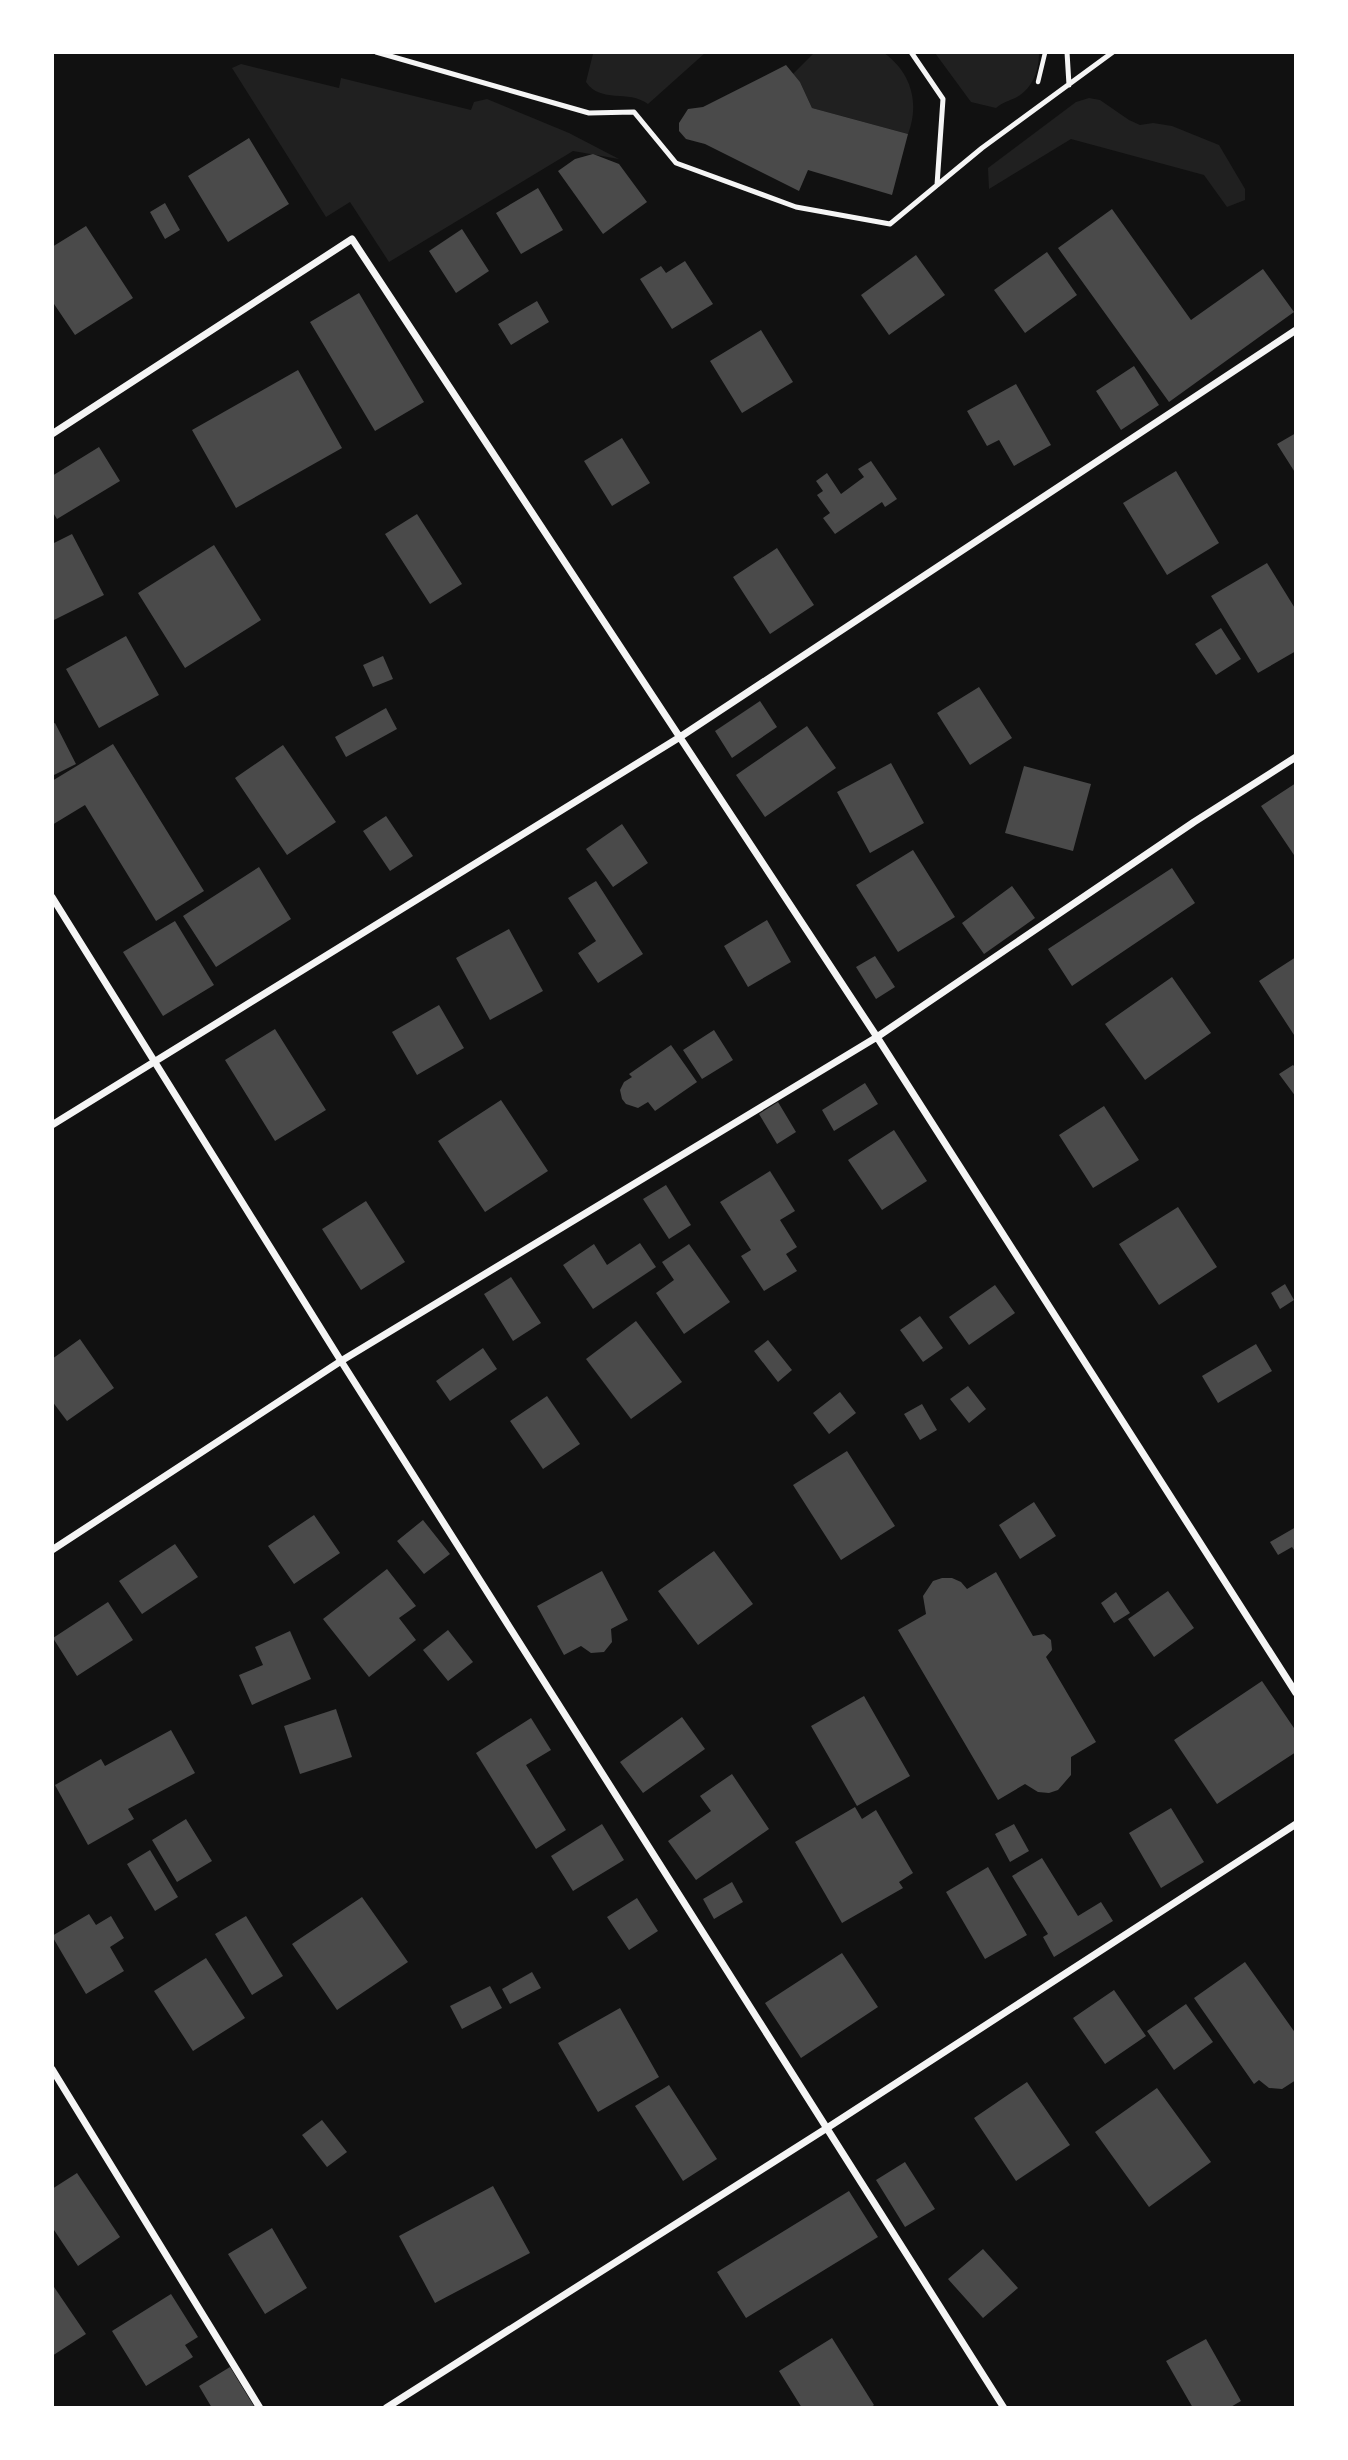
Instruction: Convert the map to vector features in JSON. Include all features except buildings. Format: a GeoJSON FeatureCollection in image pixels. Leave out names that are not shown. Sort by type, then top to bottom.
{"type":"FeatureCollection","features":[{"type":"Feature","properties":{"kind":"street"},"geometry":{"type":"LineString","coordinates":[[52,434],[352,239],[877,1037],[1296,1693]]}},
{"type":"Feature","properties":{"kind":"street"},"geometry":{"type":"LineString","coordinates":[[52,1125],[680,737],[1296,330]]}},
{"type":"Feature","properties":{"kind":"street"},"geometry":{"type":"LineString","coordinates":[[52,1550],[341,1361],[877,1037],[1194,822],[1296,757]]}},
{"type":"Feature","properties":{"kind":"street"},"geometry":{"type":"LineString","coordinates":[[52,897],[341,1361],[1004,2407]]}},
{"type":"Feature","properties":{"kind":"street"},"geometry":{"type":"LineString","coordinates":[[386,2407],[827,2128],[1296,1824]]}},
{"type":"Feature","properties":{"kind":"street"},"geometry":{"type":"LineString","coordinates":[[52,2069],[260,2407]]}},
{"type":"Feature","properties":{"kind":"lane"},"geometry":{"type":"LineString","coordinates":[[376,52],[589,113],[634,111],[676,163],[796,207],[890,224],[982,148],[1113,52]]}},
{"type":"Feature","properties":{"kind":"lane"},"geometry":{"type":"LineString","coordinates":[[911,52],[943,99],[937,185]]}},
{"type":"Feature","properties":{"kind":"lane"},"geometry":{"type":"LineString","coordinates":[[1067,52],[1069,85]]}},
{"type":"Feature","properties":{"kind":"shaded area"},"geometry":{"type":"Polygon","coordinates":[[[590,53],[705,53],[648,104],[632,97],[607,95],[592,89],[586,82],[593,54],[590,53]]]}},
{"type":"Feature","properties":{"kind":"shaded area"},"geometry":{"type":"Polygon","coordinates":[[[814,53],[884,53],[901,69],[911,89],[913,111],[908,134],[812,108],[800,82],[793,74],[814,53]]]}},
{"type":"Feature","properties":{"kind":"shaded area"},"geometry":{"type":"Polygon","coordinates":[[[935,53],[1039,53],[1038,66],[1031,84],[1023,93],[996,108],[971,102],[935,53]]]}},
{"type":"Feature","properties":{"kind":"shaded area"},"geometry":{"type":"Polygon","coordinates":[[[241,64],[339,88],[341,78],[471,110],[474,102],[487,99],[569,133],[619,159],[573,151],[389,262],[350,202],[326,217],[232,68],[241,64]]]}},
{"type":"Feature","properties":{"kind":"shaded area"},"geometry":{"type":"Polygon","coordinates":[[[1089,98],[1100,100],[1140,125],[1153,123],[1172,126],[1219,145],[1245,189],[1245,200],[1227,207],[1204,175],[1071,139],[989,189],[988,168],[1076,102],[1089,98]]]}}]}
